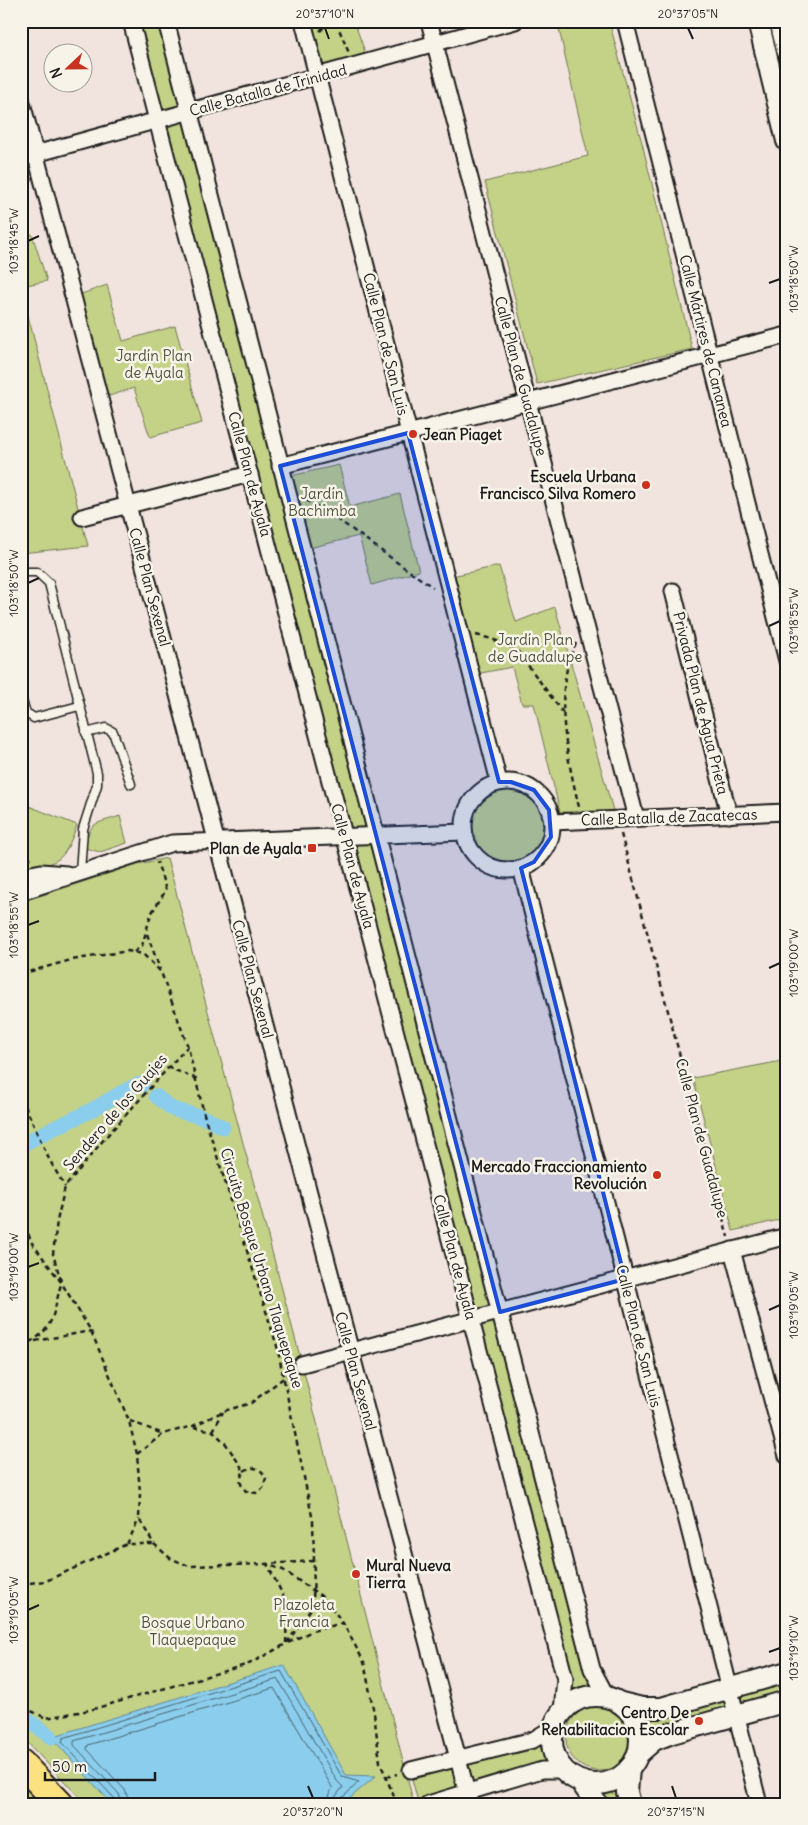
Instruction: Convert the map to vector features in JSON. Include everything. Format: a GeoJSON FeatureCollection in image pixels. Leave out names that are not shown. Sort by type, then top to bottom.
{"type":"FeatureCollection","features":[{"type":"Feature","properties":{"kind":"highway"},"geometry":{"type":"LineString","coordinates":[[21,1763],[60,1804]]}},
{"type":"Feature","properties":{"kind":"street","name":"Calle Plan de Ayala"},"geometry":{"type":"LineString","coordinates":[[131,21],[565,1679],[558,1719]]}},
{"type":"Feature","properties":{"kind":"street","name":"Calle Plan de Ayala"},"geometry":{"type":"LineString","coordinates":[[166,21],[592,1669],[614,1700]]}},
{"type":"Feature","properties":{"kind":"street","name":"Calle Plan de San Luis"},"geometry":{"type":"LineString","coordinates":[[303,21],[499,782]]}},
{"type":"Feature","properties":{"kind":"street","name":"Calle Plan de Guadalupe"},"geometry":{"type":"LineString","coordinates":[[429,21],[636,818]]}},
{"type":"Feature","properties":{"kind":"street","name":"Calle Batalla de Trinidad"},"geometry":{"type":"LineString","coordinates":[[28,156],[515,21]]}},
{"type":"Feature","properties":{"kind":"street","name":"Calle Mártires de Cananea"},"geometry":{"type":"LineString","coordinates":[[625,21],[787,661]]}},
{"type":"Feature","properties":{"kind":"street"},"geometry":{"type":"LineString","coordinates":[[758,21],[787,141]]}},
{"type":"Feature","properties":{"kind":"street"},"geometry":{"type":"LineString","coordinates":[[780,21],[787,50]]}},
{"type":"Feature","properties":{"kind":"street","name":"Calle Plan Sexenal"},"geometry":{"type":"LineString","coordinates":[[21,99],[28,156],[128,505],[469,1798]]}},
{"type":"Feature","properties":{"kind":"street"},"geometry":{"type":"LineString","coordinates":[[280,466],[787,335]]}},
{"type":"Feature","properties":{"kind":"street"},"geometry":{"type":"LineString","coordinates":[[82,517],[250,474]]}},
{"type":"Feature","properties":{"kind":"street","name":"Privada Plan de Agua Prieta"},"geometry":{"type":"LineString","coordinates":[[673,592],[729,815]]}},
{"type":"Feature","properties":{"kind":"street"},"geometry":{"type":"LineString","coordinates":[[499,782],[511,782],[534,790],[546,804],[552,822],[551,837],[545,851],[534,862],[521,868],[502,870],[484,863],[471,850],[464,832],[465,816],[472,800],[484,789],[499,782]]}},
{"type":"Feature","properties":{"kind":"street","name":"Calle Batalla de Zacatecas"},"geometry":{"type":"LineString","coordinates":[[552,822],[787,812]]}},
{"type":"Feature","properties":{"kind":"street"},"geometry":{"type":"LineString","coordinates":[[21,892],[172,843],[217,843],[464,832]]}},
{"type":"Feature","properties":{"kind":"street","name":"Calle Plan de San Luis"},"geometry":{"type":"LineString","coordinates":[[521,868],[759,1804]]}},
{"type":"Feature","properties":{"kind":"street"},"geometry":{"type":"LineString","coordinates":[[21,876],[40,872],[75,873]]}},
{"type":"Feature","properties":{"kind":"street"},"geometry":{"type":"LineString","coordinates":[[302,1364],[787,1236]]}},
{"type":"Feature","properties":{"kind":"street"},"geometry":{"type":"LineString","coordinates":[[732,1250],[787,1456]]}},
{"type":"Feature","properties":{"kind":"street"},"geometry":{"type":"LineString","coordinates":[[411,1770],[533,1740],[582,1698],[614,1700],[642,1708],[661,1708],[787,1672]]}},
{"type":"Feature","properties":{"kind":"street"},"geometry":{"type":"LineString","coordinates":[[614,1700],[631,1713],[638,1726],[640,1740],[627,1792],[630,1804]]}},
{"type":"Feature","properties":{"kind":"street"},"geometry":{"type":"LineString","coordinates":[[428,1804],[469,1798],[542,1770],[572,1775],[598,1784],[611,1782],[654,1740],[672,1733],[787,1701]]}},
{"type":"Feature","properties":{"kind":"street"},"geometry":{"type":"LineString","coordinates":[[558,1719],[552,1742],[556,1757],[597,1804]]}},
{"type":"Feature","properties":{"kind":"lane"},"geometry":{"type":"LineString","coordinates":[[21,572],[37,572],[49,583],[98,779],[83,829],[75,873]]}},
{"type":"Feature","properties":{"kind":"lane"},"geometry":{"type":"LineString","coordinates":[[21,698],[26,713],[34,718],[79,706]]}},
{"type":"Feature","properties":{"kind":"lane"},"geometry":{"type":"LineString","coordinates":[[86,733],[106,728],[111,730],[131,784]]}},
{"type":"Feature","properties":{"kind":"path"},"geometry":{"type":"LineString","coordinates":[[336,22],[350,56],[347,68]]}},
{"type":"Feature","properties":{"kind":"path"},"geometry":{"type":"LineString","coordinates":[[286,489],[341,520],[392,560],[451,598]]}},
{"type":"Feature","properties":{"kind":"path"},"geometry":{"type":"LineString","coordinates":[[582,820],[571,774],[564,714],[569,657],[586,624]]}},
{"type":"Feature","properties":{"kind":"path"},"geometry":{"type":"LineString","coordinates":[[460,632],[492,639],[516,649],[564,714]]}},
{"type":"Feature","properties":{"kind":"path","name":"Calle Plan de Guadalupe"},"geometry":{"type":"LineString","coordinates":[[617,819],[732,1250]]}},
{"type":"Feature","properties":{"kind":"path"},"geometry":{"type":"LineString","coordinates":[[21,974],[71,960],[128,951],[136,953],[142,946],[147,933],[150,914],[166,890],[153,848]]}},
{"type":"Feature","properties":{"kind":"path"},"geometry":{"type":"LineString","coordinates":[[147,933],[161,972]]}},
{"type":"Feature","properties":{"kind":"path","name":"Circuito Bosque Urbano Tlaquepaque"},"geometry":{"type":"LineString","coordinates":[[21,1700],[29,1710],[46,1718],[90,1710],[249,1664],[286,1644],[313,1606],[313,1521],[285,1377],[205,1118],[188,1047],[161,972],[143,954],[128,951]]}},
{"type":"Feature","properties":{"kind":"path","name":"Sendero de los Guajes"},"geometry":{"type":"LineString","coordinates":[[61,1282],[53,1254],[57,1221],[65,1187],[167,1067],[188,1047]]}},
{"type":"Feature","properties":{"kind":"path"},"geometry":{"type":"LineString","coordinates":[[167,1067],[197,1079]]}},
{"type":"Feature","properties":{"kind":"path"},"geometry":{"type":"LineString","coordinates":[[21,1097],[49,1159],[65,1187]]}},
{"type":"Feature","properties":{"kind":"path"},"geometry":{"type":"LineString","coordinates":[[21,1217],[32,1243],[61,1282],[90,1331],[129,1421],[137,1454],[140,1493],[139,1519],[127,1544]]}},
{"type":"Feature","properties":{"kind":"path"},"geometry":{"type":"LineString","coordinates":[[21,1346],[44,1334],[61,1282]]}},
{"type":"Feature","properties":{"kind":"path"},"geometry":{"type":"LineString","coordinates":[[33,1341],[90,1331]]}},
{"type":"Feature","properties":{"kind":"path"},"geometry":{"type":"LineString","coordinates":[[137,1454],[163,1434],[192,1426],[224,1411],[251,1403],[285,1377]]}},
{"type":"Feature","properties":{"kind":"path"},"geometry":{"type":"LineString","coordinates":[[213,1431],[224,1411]]}},
{"type":"Feature","properties":{"kind":"path"},"geometry":{"type":"LineString","coordinates":[[129,1421],[163,1434]]}},
{"type":"Feature","properties":{"kind":"path"},"geometry":{"type":"LineString","coordinates":[[192,1426],[213,1431],[226,1444],[244,1471]]}},
{"type":"Feature","properties":{"kind":"path"},"geometry":{"type":"LineString","coordinates":[[254,1467],[263,1473],[265,1484],[260,1491],[251,1493],[242,1488],[240,1476],[244,1471],[254,1467]]}},
{"type":"Feature","properties":{"kind":"path"},"geometry":{"type":"LineString","coordinates":[[139,1519],[154,1544],[170,1558],[190,1566],[267,1564],[314,1560]]}},
{"type":"Feature","properties":{"kind":"path"},"geometry":{"type":"LineString","coordinates":[[21,1584],[46,1580],[127,1544],[154,1544]]}},
{"type":"Feature","properties":{"kind":"path"},"geometry":{"type":"LineString","coordinates":[[267,1564],[283,1570],[324,1598],[343,1623],[364,1662],[374,1714],[380,1762],[397,1804]]}},
{"type":"Feature","properties":{"kind":"path"},"geometry":{"type":"LineString","coordinates":[[267,1564],[287,1603],[286,1644],[312,1631],[343,1623]]}},
{"type":"Feature","properties":{"kind":"highlighted area"},"geometry":{"type":"Polygon","coordinates":[[[408,433],[499,782],[511,782],[534,790],[549,810],[551,837],[534,862],[521,868],[625,1279],[500,1312],[280,466],[408,433]]]}},
{"type":"Feature","properties":{"kind":"green space"},"geometry":{"type":"Polygon","coordinates":[[[131,21],[162,21],[190,114],[371,833],[345,838],[131,21]]]}},
{"type":"Feature","properties":{"kind":"green space"},"geometry":{"type":"Polygon","coordinates":[[[309,21],[354,21],[366,55],[323,68],[309,21]]]}},
{"type":"Feature","properties":{"kind":"green space"},"geometry":{"type":"Polygon","coordinates":[[[576,21],[609,21],[642,143],[692,349],[537,384],[485,182],[588,156],[558,25],[576,21]]]}},
{"type":"Feature","properties":{"kind":"green space"},"geometry":{"type":"Polygon","coordinates":[[[32,234],[47,281],[21,286],[21,236],[32,234]]]}},
{"type":"Feature","properties":{"kind":"green space","name":"Jardín Plan de Ayala"},"geometry":{"type":"Polygon","coordinates":[[[107,285],[123,341],[175,326],[202,423],[150,437],[134,388],[100,399],[73,297],[107,285]]]}},
{"type":"Feature","properties":{"kind":"green space"},"geometry":{"type":"Polygon","coordinates":[[[21,289],[88,546],[21,553],[21,289]]]}},
{"type":"Feature","properties":{"kind":"green space","name":"Jardín Bachimba"},"geometry":{"type":"Polygon","coordinates":[[[339,465],[350,507],[400,494],[419,571],[372,585],[359,536],[309,548],[286,477],[339,465]]]}},
{"type":"Feature","properties":{"kind":"green space","name":"Jardín Plan de Guadalupe"},"geometry":{"type":"Polygon","coordinates":[[[499,566],[516,622],[555,607],[614,814],[560,812],[534,704],[522,704],[512,667],[476,674],[452,576],[499,566]]]}},
{"type":"Feature","properties":{"kind":"green space"},"geometry":{"type":"Polygon","coordinates":[[[508,782],[525,786],[539,795],[548,809],[552,826],[548,843],[539,857],[525,866],[508,870],[491,866],[477,857],[468,843],[464,826],[468,809],[477,795],[491,786],[508,782]]]}},
{"type":"Feature","properties":{"kind":"green space"},"geometry":{"type":"Polygon","coordinates":[[[21,803],[77,825],[68,848],[58,859],[21,872],[21,803]]]}},
{"type":"Feature","properties":{"kind":"green space"},"geometry":{"type":"Polygon","coordinates":[[[120,816],[127,843],[100,852],[85,848],[91,828],[99,823],[120,816]]]}},
{"type":"Feature","properties":{"kind":"green space"},"geometry":{"type":"Polygon","coordinates":[[[377,836],[496,1313],[471,1319],[346,842],[377,836]]]}},
{"type":"Feature","properties":{"kind":"green space","name":"Bosque Urbano Tlaquepaque"},"geometry":{"type":"Polygon","coordinates":[[[167,858],[302,1364],[414,1804],[86,1804],[21,1736],[21,902],[138,864],[167,858]]]}},
{"type":"Feature","properties":{"kind":"green space"},"geometry":{"type":"Polygon","coordinates":[[[787,1060],[787,1218],[733,1231],[693,1078],[787,1060]]]}},
{"type":"Feature","properties":{"kind":"green space"},"geometry":{"type":"Polygon","coordinates":[[[497,1316],[601,1696],[583,1698],[566,1707],[475,1321],[497,1316]]]}},
{"type":"Feature","properties":{"kind":"green space"},"geometry":{"type":"Polygon","coordinates":[[[787,1675],[787,1701],[654,1740],[645,1708],[787,1675]]]}},
{"type":"Feature","properties":{"kind":"green space"},"geometry":{"type":"Polygon","coordinates":[[[593,1705],[605,1705],[623,1714],[630,1725],[632,1738],[630,1751],[623,1762],[612,1769],[593,1771],[580,1766],[571,1757],[566,1744],[566,1732],[571,1719],[580,1710],[593,1705]]]}},
{"type":"Feature","properties":{"kind":"green space"},"geometry":{"type":"Polygon","coordinates":[[[539,1741],[546,1767],[468,1788],[461,1762],[539,1741]]]}},
{"type":"Feature","properties":{"kind":"green space"},"geometry":{"type":"Polygon","coordinates":[[[457,1763],[464,1789],[418,1802],[411,1775],[457,1763]]]}},
{"type":"Feature","properties":{"kind":"green space"},"geometry":{"type":"Polygon","coordinates":[[[623,1775],[627,1804],[597,1804],[583,1785],[611,1784],[623,1775]]]}},
{"type":"Feature","properties":{"kind":"green space"},"geometry":{"type":"Polygon","coordinates":[[[21,1784],[41,1804],[21,1804],[21,1784]]]}},
{"type":"Feature","properties":{"kind":"water"},"geometry":{"type":"Polygon","coordinates":[[[284,1665],[346,1775],[376,1776],[343,1804],[112,1804],[51,1737],[284,1665]]]}},
{"type":"Feature","properties":{"kind":"waterway"},"geometry":{"type":"LineString","coordinates":[[21,1146],[128,1089],[140,1084],[142,1085]]}},
{"type":"Feature","properties":{"kind":"waterway"},"geometry":{"type":"LineString","coordinates":[[156,1096],[172,1109],[205,1118],[223,1127]]}},
{"type":"Feature","properties":{"kind":"waterway"},"geometry":{"type":"LineString","coordinates":[[21,1715],[51,1737]]}},
{"type":"Feature","properties":{"kind":"place","name":"Jean Piaget"},"geometry":{"type":"Point","coordinates":[413,434]}},
{"type":"Feature","properties":{"kind":"place","name":"Escuela Urbana Francisco Silva Romero"},"geometry":{"type":"Point","coordinates":[646,485]}},
{"type":"Feature","properties":{"kind":"place","name":"Plan de Ayala"},"geometry":{"type":"Point","coordinates":[312,848]}},
{"type":"Feature","properties":{"kind":"place","name":"Mercado Fraccionamiento Revolución"},"geometry":{"type":"Point","coordinates":[657,1175]}},
{"type":"Feature","properties":{"kind":"place","name":"Mural Nueva Tierra"},"geometry":{"type":"Point","coordinates":[356,1574]}},
{"type":"Feature","properties":{"kind":"place","name":"Centro De Rehabilitacion Escolar"},"geometry":{"type":"Point","coordinates":[699,1721]}},
{"type":"Feature","properties":{"kind":"park label","name":"Plazoleta Francia"},"geometry":{"type":"Point","coordinates":[304,1612]}}]}
